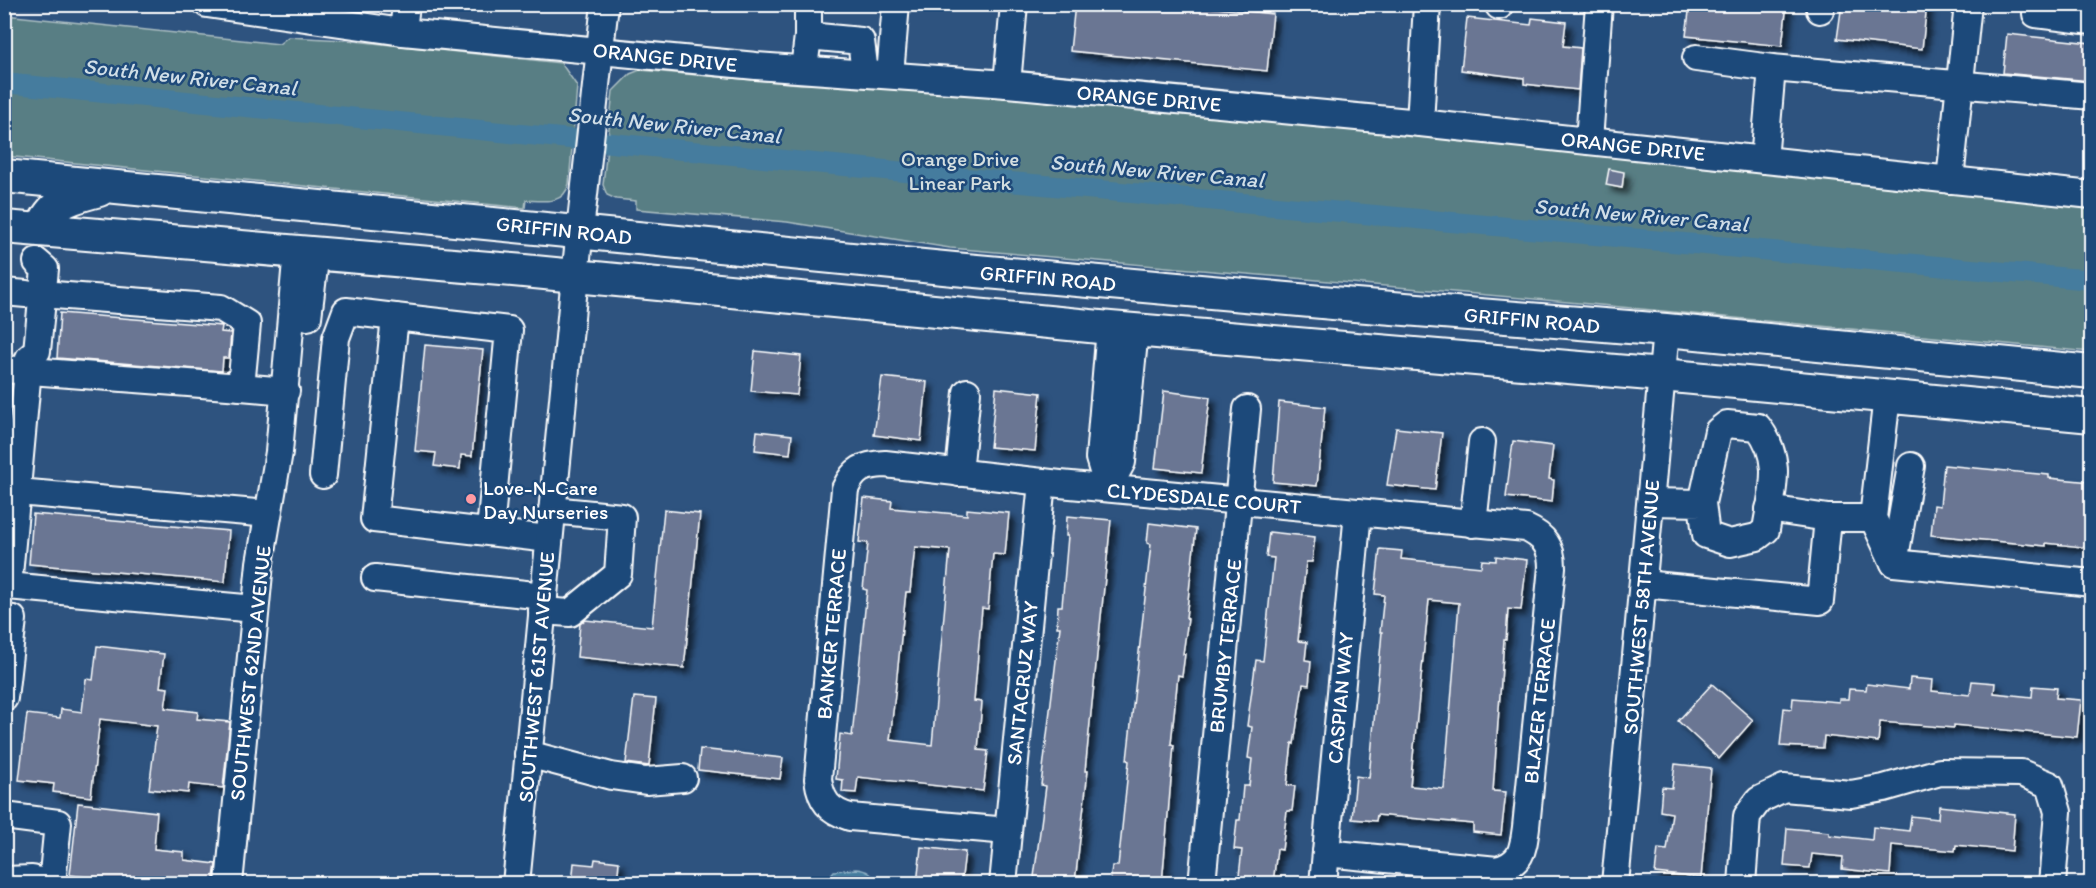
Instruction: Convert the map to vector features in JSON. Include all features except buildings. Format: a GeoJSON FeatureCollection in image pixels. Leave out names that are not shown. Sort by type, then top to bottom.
{"type":"FeatureCollection","features":[{"type":"Feature","properties":{"kind":"main road","name":"GRIFFIN ROAD"},"geometry":{"type":"LineString","coordinates":[[4,176],[954,269],[1355,306],[1666,330],[2091,372]]}},
{"type":"Feature","properties":{"kind":"main road"},"geometry":{"type":"LineString","coordinates":[[41,230],[46,216],[57,205],[72,197],[114,186]]}},
{"type":"Feature","properties":{"kind":"main road","name":"GRIFFIN ROAD"},"geometry":{"type":"LineString","coordinates":[[4,227],[306,251],[1122,329],[1662,375],[2091,416]]}},
{"type":"Feature","properties":{"kind":"main road"},"geometry":{"type":"LineString","coordinates":[[1122,329],[1158,305],[1343,319],[1355,306]]}},
{"type":"Feature","properties":{"kind":"street","name":"ORANGE DRIVE"},"geometry":{"type":"LineString","coordinates":[[207,4],[319,13],[403,32],[804,69],[1007,84],[1420,123],[2091,195]]}},
{"type":"Feature","properties":{"kind":"street"},"geometry":{"type":"LineString","coordinates":[[403,32],[406,4]]}},
{"type":"Feature","properties":{"kind":"street","name":"SOUTHWEST 61ST AVENUE"},"geometry":{"type":"LineString","coordinates":[[516,884],[575,276],[605,4]]}},
{"type":"Feature","properties":{"kind":"street"},"geometry":{"type":"LineString","coordinates":[[804,69],[808,36],[808,4]]}},
{"type":"Feature","properties":{"kind":"street"},"geometry":{"type":"LineString","coordinates":[[878,74],[896,4]]}},
{"type":"Feature","properties":{"kind":"street"},"geometry":{"type":"LineString","coordinates":[[1007,84],[1014,4]]}},
{"type":"Feature","properties":{"kind":"street"},"geometry":{"type":"LineString","coordinates":[[1420,123],[1427,4]]}},
{"type":"Feature","properties":{"kind":"street"},"geometry":{"type":"LineString","coordinates":[[1589,141],[1599,4]]}},
{"type":"Feature","properties":{"kind":"street"},"geometry":{"type":"LineString","coordinates":[[1950,180],[1968,4]]}},
{"type":"Feature","properties":{"kind":"street"},"geometry":{"type":"LineString","coordinates":[[2036,14],[2091,21]]}},
{"type":"Feature","properties":{"kind":"street"},"geometry":{"type":"LineString","coordinates":[[808,36],[861,41],[878,74]]}},
{"type":"Feature","properties":{"kind":"street"},"geometry":{"type":"LineString","coordinates":[[1696,58],[1773,68],[2091,96]]}},
{"type":"Feature","properties":{"kind":"street"},"geometry":{"type":"LineString","coordinates":[[1764,160],[1773,68]]}},
{"type":"Feature","properties":{"kind":"street"},"geometry":{"type":"LineString","coordinates":[[24,294],[45,269],[37,262],[41,230]]}},
{"type":"Feature","properties":{"kind":"street","name":"SOUTHWEST 62ND AVENUE"},"geometry":{"type":"LineString","coordinates":[[229,884],[260,563],[277,463],[306,251]]}},
{"type":"Feature","properties":{"kind":"street","name":"SOUTHWEST 62ND AVENUE"},"geometry":{"type":"LineString","coordinates":[[277,463],[292,454],[306,251]]}},
{"type":"Feature","properties":{"kind":"street"},"geometry":{"type":"LineString","coordinates":[[24,294],[37,351],[20,366],[18,492],[6,586],[255,609]]}},
{"type":"Feature","properties":{"kind":"street"},"geometry":{"type":"LineString","coordinates":[[24,294],[221,308],[247,324],[241,387]]}},
{"type":"Feature","properties":{"kind":"street"},"geometry":{"type":"LineString","coordinates":[[323,475],[336,338],[345,311],[509,330],[490,531]]}},
{"type":"Feature","properties":{"kind":"street"},"geometry":{"type":"LineString","coordinates":[[395,317],[374,519],[549,539]]}},
{"type":"Feature","properties":{"kind":"street"},"geometry":{"type":"LineString","coordinates":[[1108,488],[1099,458],[1122,329]]}},
{"type":"Feature","properties":{"kind":"street","name":"SOUTHWEST 58TH AVENUE"},"geometry":{"type":"LineString","coordinates":[[1615,884],[1666,330]]}},
{"type":"Feature","properties":{"kind":"street"},"geometry":{"type":"LineString","coordinates":[[20,366],[286,391]]}},
{"type":"Feature","properties":{"kind":"street"},"geometry":{"type":"LineString","coordinates":[[959,473],[967,392]]}},
{"type":"Feature","properties":{"kind":"street"},"geometry":{"type":"LineString","coordinates":[[1887,396],[1874,518],[1894,564]]}},
{"type":"Feature","properties":{"kind":"street","name":"BRUMBY TERRACE"},"geometry":{"type":"LineString","coordinates":[[1202,884],[1248,409]]}},
{"type":"Feature","properties":{"kind":"street"},"geometry":{"type":"LineString","coordinates":[[1727,424],[1758,427],[1768,440],[1776,467],[1766,530],[1757,537],[1730,543],[1706,535],[1702,503],[1718,431],[1727,424]]}},
{"type":"Feature","properties":{"kind":"street"},"geometry":{"type":"LineString","coordinates":[[1473,524],[1482,442]]}},
{"type":"Feature","properties":{"kind":"street","name":"CLYDESDALE COURT"},"geometry":{"type":"LineString","coordinates":[[861,469],[870,465],[885,464],[1042,482],[1526,528],[1545,540]]}},
{"type":"Feature","properties":{"kind":"street"},"geometry":{"type":"LineString","coordinates":[[1894,564],[1911,466]]}},
{"type":"Feature","properties":{"kind":"street","name":"BANKER TERRACE"},"geometry":{"type":"LineString","coordinates":[[861,469],[851,476],[845,489],[818,779],[820,794],[838,814],[850,817],[1008,831]]}},
{"type":"Feature","properties":{"kind":"street","name":"SANTACRUZ WAY"},"geometry":{"type":"LineString","coordinates":[[1003,884],[1042,482]]}},
{"type":"Feature","properties":{"kind":"street"},"geometry":{"type":"LineString","coordinates":[[18,492],[267,514]]}},
{"type":"Feature","properties":{"kind":"street"},"geometry":{"type":"LineString","coordinates":[[1650,502],[1702,503]]}},
{"type":"Feature","properties":{"kind":"street"},"geometry":{"type":"LineString","coordinates":[[1769,509],[1828,518],[1874,518]]}},
{"type":"Feature","properties":{"kind":"street"},"geometry":{"type":"LineString","coordinates":[[375,578],[543,604],[570,613],[618,574],[622,518],[552,510]]}},
{"type":"Feature","properties":{"kind":"street","name":"CASPIAN WAY"},"geometry":{"type":"LineString","coordinates":[[1323,884],[1358,512]]}},
{"type":"Feature","properties":{"kind":"street"},"geometry":{"type":"LineString","coordinates":[[1643,584],[1820,601],[1828,518]]}},
{"type":"Feature","properties":{"kind":"street","name":"BLAZER TERRACE"},"geometry":{"type":"LineString","coordinates":[[1326,853],[1497,870],[1515,861],[1521,853],[1526,827],[1552,567],[1550,548],[1545,540]]}},
{"type":"Feature","properties":{"kind":"street"},"geometry":{"type":"LineString","coordinates":[[1894,564],[2091,583]]}},
{"type":"Feature","properties":{"kind":"street"},"geometry":{"type":"LineString","coordinates":[[4,698],[9,618]]}},
{"type":"Feature","properties":{"kind":"street"},"geometry":{"type":"LineString","coordinates":[[528,754],[610,776],[646,781],[683,778]]}},
{"type":"Feature","properties":{"kind":"street"},"geometry":{"type":"LineString","coordinates":[[1742,884],[1748,816],[1759,800],[1784,788],[1851,794],[1884,788],[1940,772],[2021,773],[2050,785],[2058,812],[2052,884]]}},
{"type":"Feature","properties":{"kind":"street"},"geometry":{"type":"LineString","coordinates":[[4,816],[58,823],[50,884],[32,879],[4,880]]}},
{"type":"Feature","properties":{"kind":"green space"},"geometry":{"type":"Polygon","coordinates":[[[5,15],[279,44],[288,37],[345,40],[561,63],[577,86],[569,184],[558,199],[526,200],[525,208],[5,156],[5,15]]]}},
{"type":"Feature","properties":{"kind":"green space","name":"Orange Drive Linear Park"},"geometry":{"type":"Polygon","coordinates":[[[640,70],[801,84],[862,83],[1578,149],[2091,203],[2091,352],[1579,303],[950,248],[787,222],[636,209],[636,201],[616,199],[607,195],[603,185],[613,91],[630,74],[640,70]]]}},
{"type":"Feature","properties":{"kind":"water"},"geometry":{"type":"Polygon","coordinates":[[[856,869],[869,873],[877,883],[824,883],[834,871],[856,869]]]}},
{"type":"Feature","properties":{"kind":"waterway","name":"South New River Canal"},"geometry":{"type":"LineString","coordinates":[[4,83],[966,178],[2092,280]]}},
{"type":"Feature","properties":{"kind":"place","name":"Love-N-Care Day Nurseries"},"geometry":{"type":"Point","coordinates":[471,499]}}]}
